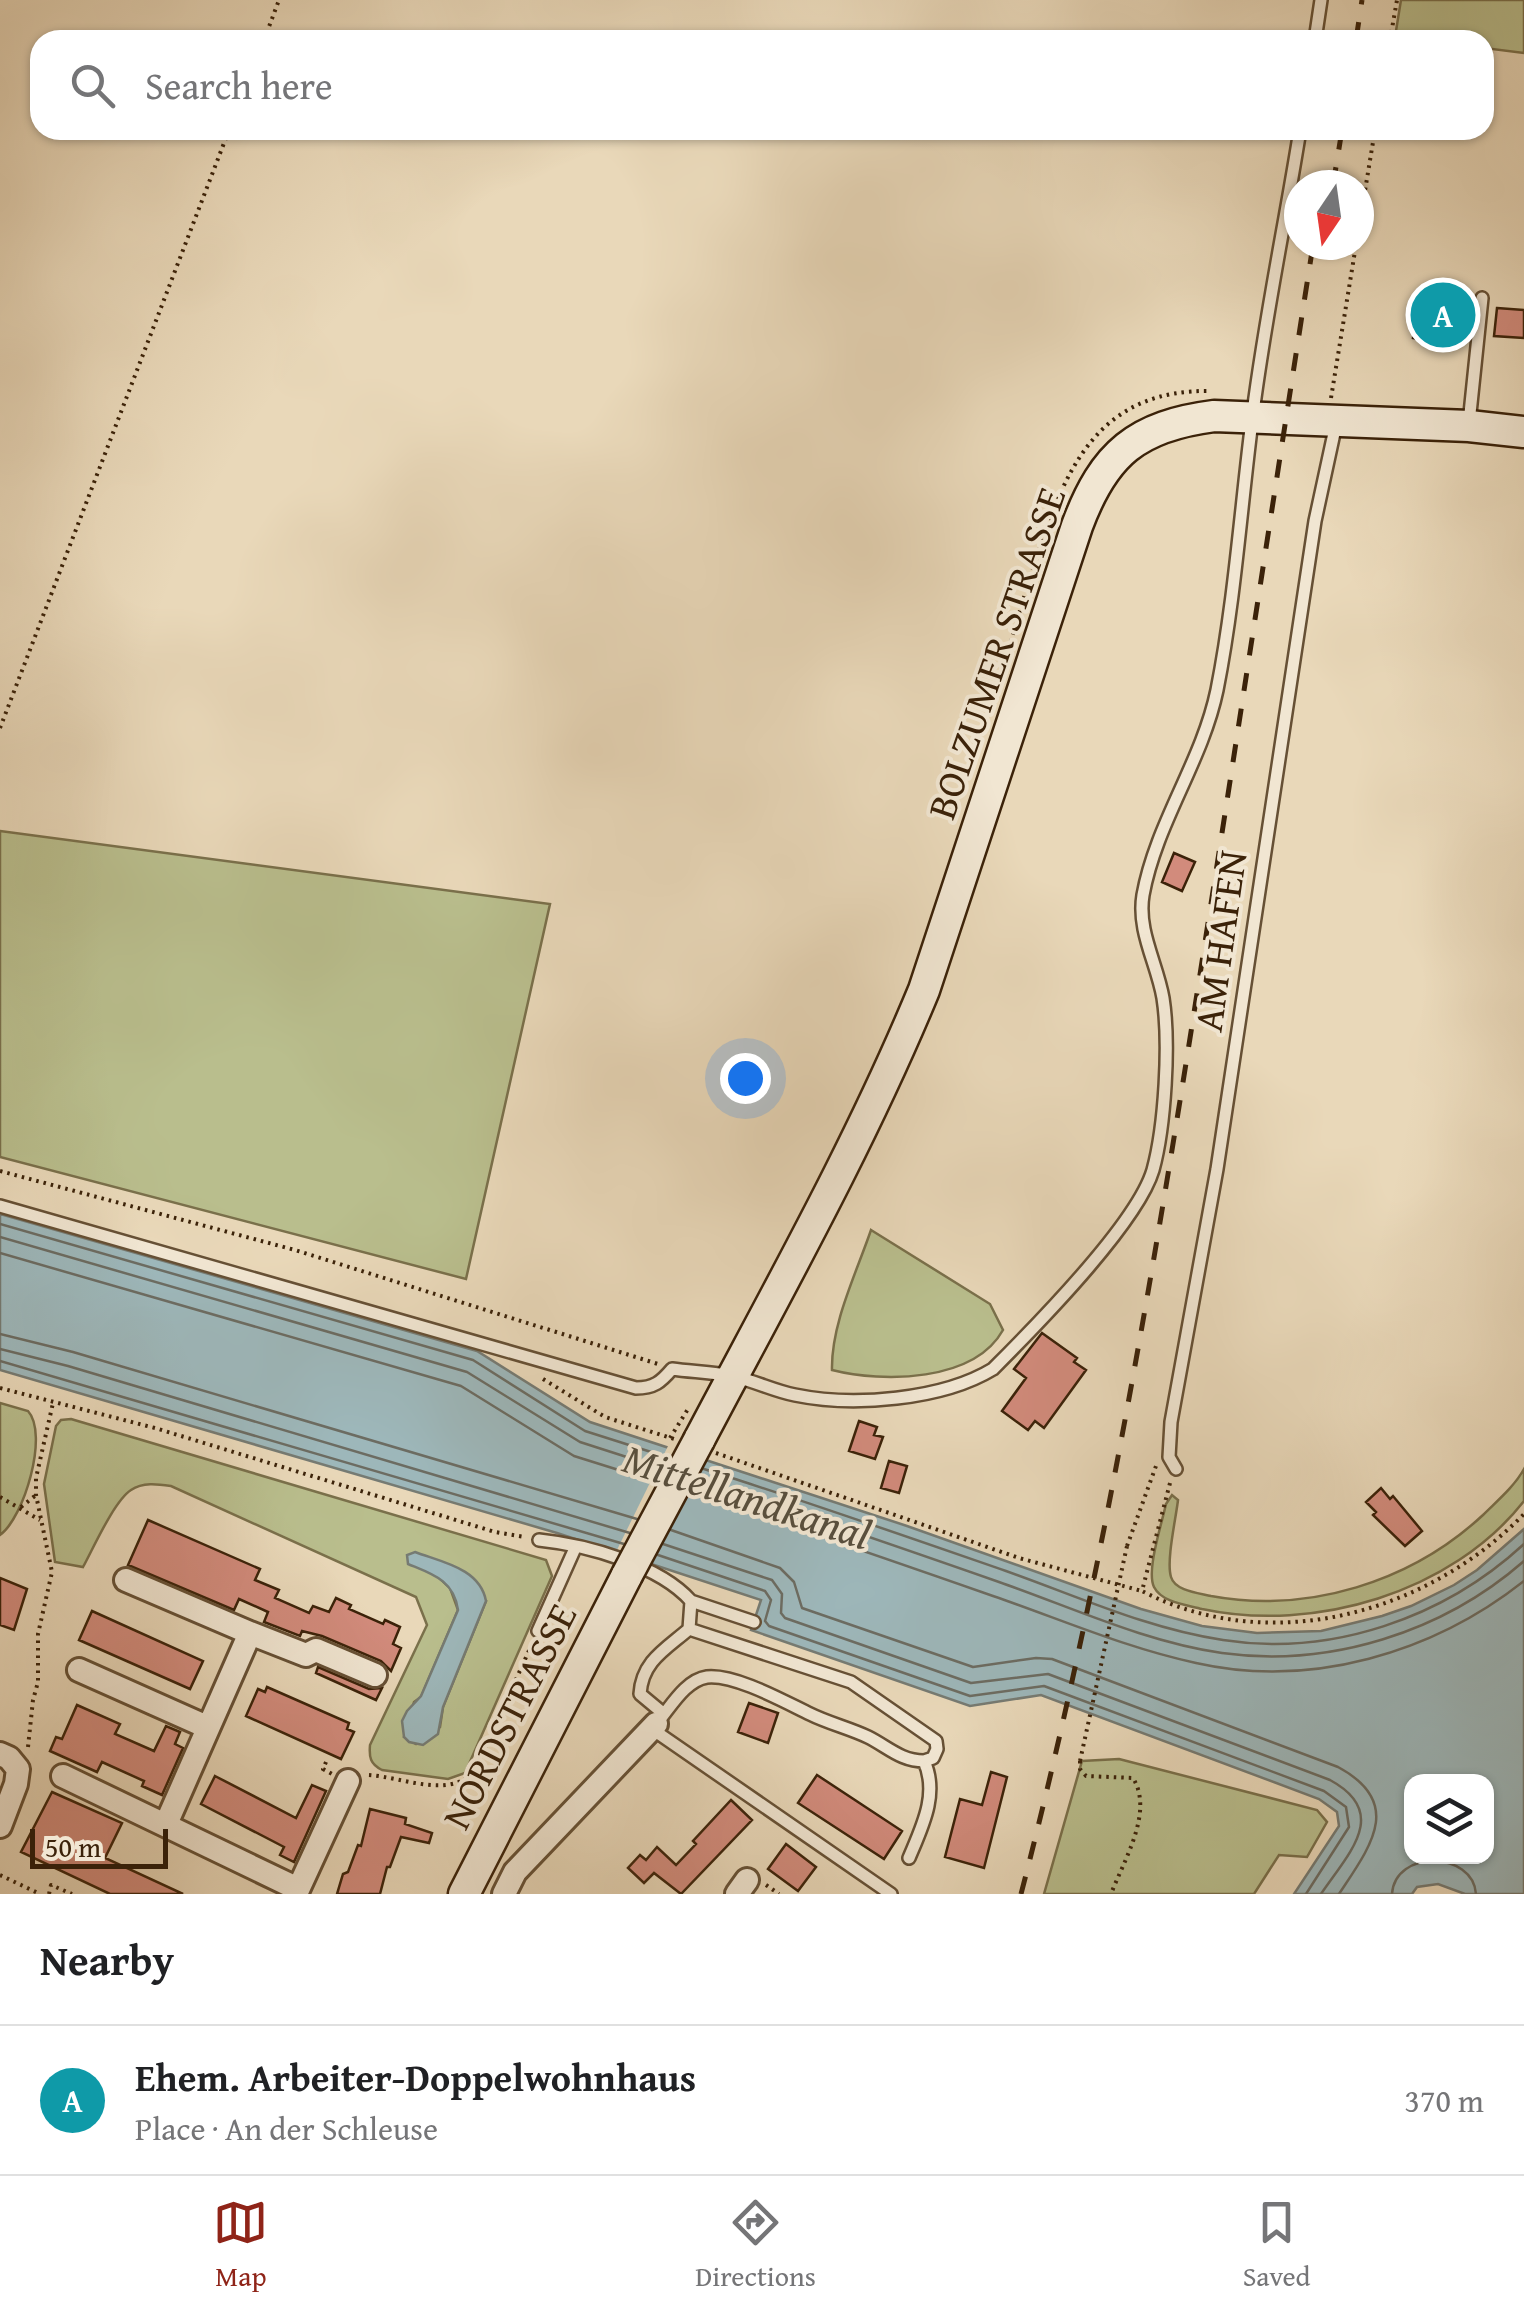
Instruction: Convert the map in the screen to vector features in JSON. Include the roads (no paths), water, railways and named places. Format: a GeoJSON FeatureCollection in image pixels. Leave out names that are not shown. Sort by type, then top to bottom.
{"type":"FeatureCollection","features":[{"type":"Feature","properties":{"kind":"main road","name":"BOLZUMER STRASSE"},"geometry":{"type":"LineString","coordinates":[[627,1575],[690,1443],[732,1376],[865,1123],[924,990],[1087,500],[1111,462],[1150,430],[1196,418],[1252,416],[1524,432]]}},
{"type":"Feature","properties":{"kind":"main road","name":"NORDSTRASSE"},"geometry":{"type":"LineString","coordinates":[[464,1894],[627,1575]]}},
{"type":"Feature","properties":{"kind":"street"},"geometry":{"type":"LineString","coordinates":[[126,1580],[306,1656],[316,1650],[375,1675]]}},
{"type":"Feature","properties":{"kind":"street"},"geometry":{"type":"LineString","coordinates":[[166,1824],[250,1633]]}},
{"type":"Feature","properties":{"kind":"street"},"geometry":{"type":"LineString","coordinates":[[79,1670],[206,1727]]}},
{"type":"Feature","properties":{"kind":"street"},"geometry":{"type":"LineString","coordinates":[[504,1894],[515,1872],[661,1718]]}},
{"type":"Feature","properties":{"kind":"street"},"geometry":{"type":"LineString","coordinates":[[0,1826],[16,1784],[9,1762]]}},
{"type":"Feature","properties":{"kind":"street"},"geometry":{"type":"LineString","coordinates":[[63,1776],[297,1892],[338,1776]]}},
{"type":"Feature","properties":{"kind":"lane"},"geometry":{"type":"LineString","coordinates":[[1317,30],[1322,0]]}},
{"type":"Feature","properties":{"kind":"lane"},"geometry":{"type":"LineString","coordinates":[[0,1206],[636,1388],[650,1388],[662,1382],[672,1369],[732,1376],[793,1395],[827,1400],[937,1393],[972,1382],[993,1369],[1079,1276],[1138,1202],[1152,1173],[1166,1033],[1162,996],[1142,921],[1143,896],[1155,852],[1200,749],[1217,690],[1252,416],[1298,140]]}},
{"type":"Feature","properties":{"kind":"lane"},"geometry":{"type":"LineString","coordinates":[[1469,426],[1482,298]]}},
{"type":"Feature","properties":{"kind":"lane","name":"AM HAFEN"},"geometry":{"type":"LineString","coordinates":[[1176,1470],[1169,1450],[1236,1050],[1333,420]]}},
{"type":"Feature","properties":{"kind":"lane"},"geometry":{"type":"LineString","coordinates":[[539,1540],[576,1546],[659,1574],[676,1584],[691,1601],[754,1622]]}},
{"type":"Feature","properties":{"kind":"lane"},"geometry":{"type":"LineString","coordinates":[[538,1631],[576,1546]]}},
{"type":"Feature","properties":{"kind":"lane"},"geometry":{"type":"LineString","coordinates":[[691,1601],[689,1629],[645,1667],[640,1694],[661,1718],[892,1894]]}},
{"type":"Feature","properties":{"kind":"lane"},"geometry":{"type":"LineString","coordinates":[[661,1718],[698,1680],[723,1678],[870,1738],[913,1761],[933,1758],[937,1749],[936,1741],[851,1682],[689,1629]]}},
{"type":"Feature","properties":{"kind":"lane"},"geometry":{"type":"LineString","coordinates":[[909,1858],[928,1810],[931,1777],[924,1761]]}},
{"type":"Feature","properties":{"kind":"water","name":"Mittellandkanal"},"geometry":{"type":"Polygon","coordinates":[[[0,1214],[477,1351],[590,1422],[907,1526],[1141,1609],[1202,1626],[1257,1633],[1321,1631],[1382,1616],[1454,1585],[1524,1529],[1524,1894],[1465,1894],[1438,1884],[1417,1887],[1412,1894],[1294,1894],[1339,1826],[1337,1812],[1319,1799],[1041,1695],[970,1706],[751,1630],[761,1600],[557,1533],[0,1370],[0,1214]]]}},
{"type":"Feature","properties":{"kind":"water"},"geometry":{"type":"Polygon","coordinates":[[[415,1552],[468,1574],[486,1601],[443,1707],[438,1734],[423,1745],[404,1737],[402,1721],[421,1696],[458,1610],[447,1585],[408,1564],[407,1555],[415,1552]]]}},
{"type":"Feature","properties":{"kind":"railway"},"geometry":{"type":"LineString","coordinates":[[1358,30],[1362,0]]}},
{"type":"Feature","properties":{"kind":"railway"},"geometry":{"type":"LineString","coordinates":[[1335,170],[1340,140]]}},
{"type":"Feature","properties":{"kind":"railway"},"geometry":{"type":"LineString","coordinates":[[1021,1894],[1077,1656],[1126,1417],[1187,1057],[1311,260]]}},
{"type":"Feature","properties":{"kind":"place","name":"Ehem. Arbeiter-Doppelwohnhaus"},"geometry":{"type":"Point","coordinates":[1443,315]}}]}
